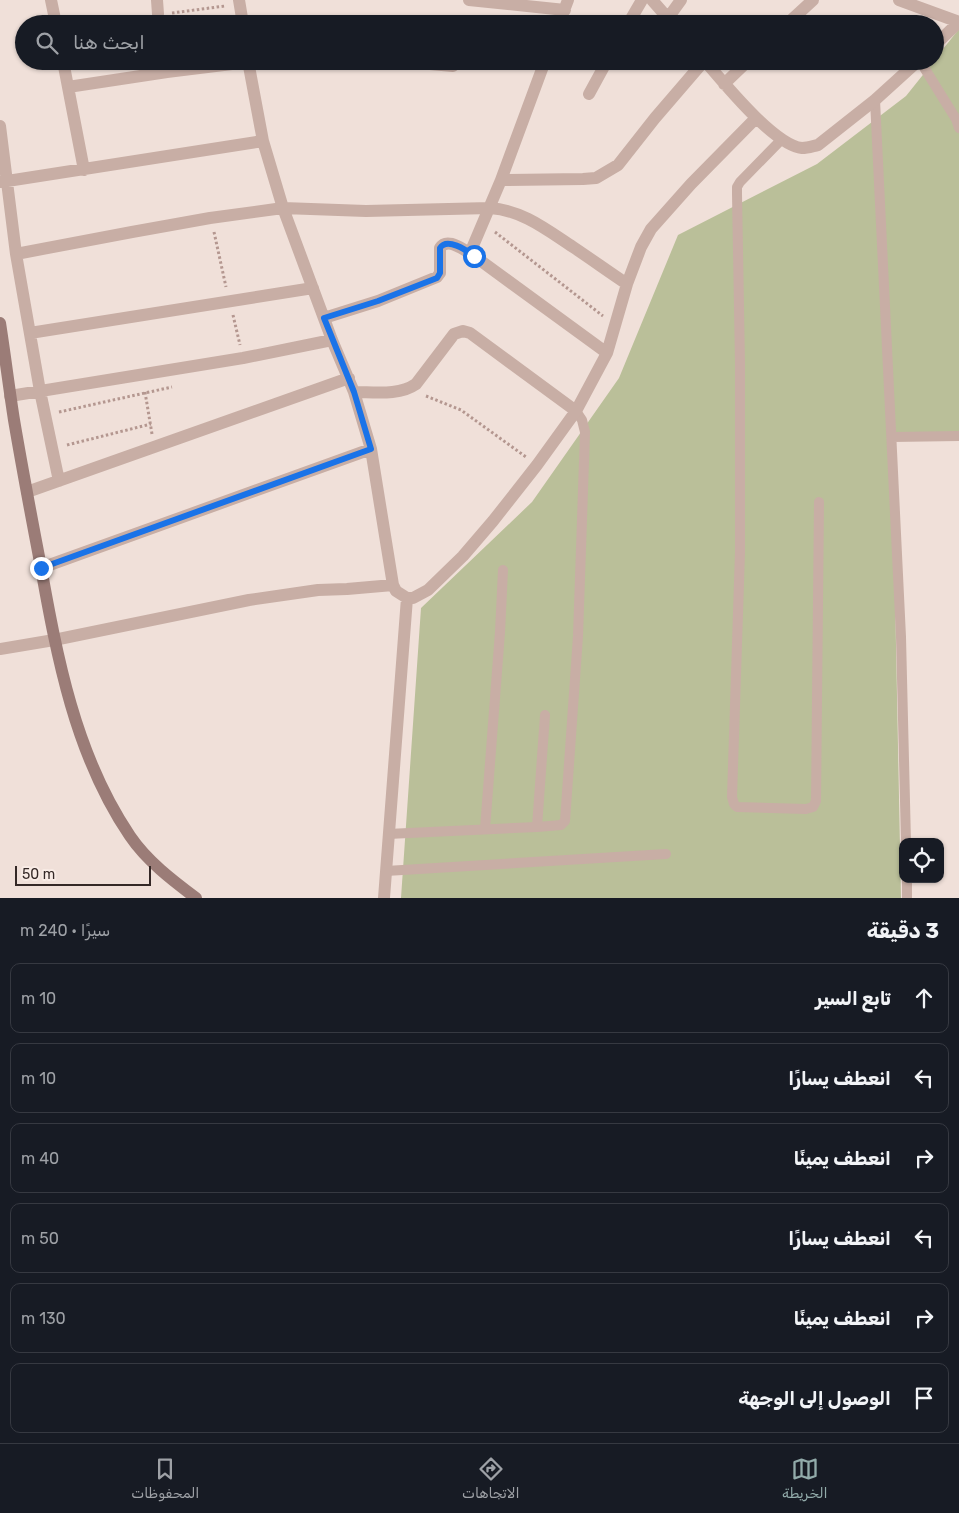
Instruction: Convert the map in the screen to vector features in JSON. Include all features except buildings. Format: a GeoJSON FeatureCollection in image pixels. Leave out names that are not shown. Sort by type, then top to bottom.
{"type":"FeatureCollection","features":[{"type":"Feature","properties":{"kind":"street"},"geometry":{"type":"LineString","coordinates":[[51,0],[54,15]]}},
{"type":"Feature","properties":{"kind":"street"},"geometry":{"type":"LineString","coordinates":[[157,0],[158,14]]}},
{"type":"Feature","properties":{"kind":"street"},"geometry":{"type":"LineString","coordinates":[[469,0],[566,5]]}},
{"type":"Feature","properties":{"kind":"street"},"geometry":{"type":"LineString","coordinates":[[633,15],[642,0]]}},
{"type":"Feature","properties":{"kind":"street"},"geometry":{"type":"LineString","coordinates":[[652,0],[665,15]]}},
{"type":"Feature","properties":{"kind":"street"},"geometry":{"type":"LineString","coordinates":[[673,15],[681,0]]}},
{"type":"Feature","properties":{"kind":"street"},"geometry":{"type":"LineString","coordinates":[[797,15],[813,0]]}},
{"type":"Feature","properties":{"kind":"street"},"geometry":{"type":"LineString","coordinates":[[899,0],[940,15]]}},
{"type":"Feature","properties":{"kind":"street"},"geometry":{"type":"LineString","coordinates":[[239,2],[241,15]]}},
{"type":"Feature","properties":{"kind":"street"},"geometry":{"type":"LineString","coordinates":[[944,16],[959,22],[944,36]]}},
{"type":"Feature","properties":{"kind":"street"},"geometry":{"type":"LineString","coordinates":[[65,70],[84,170]]}},
{"type":"Feature","properties":{"kind":"street"},"geometry":{"type":"LineString","coordinates":[[68,87],[182,70]]}},
{"type":"Feature","properties":{"kind":"street"},"geometry":{"type":"LineString","coordinates":[[250,70],[263,141],[283,208],[332,340],[349,378],[371,449],[393,585],[396,591],[407,598],[413,598],[428,590],[463,556],[537,465],[576,412],[606,353],[641,246],[651,229],[691,184],[756,118]]}},
{"type":"Feature","properties":{"kind":"street"},"geometry":{"type":"LineString","coordinates":[[470,253],[501,180],[542,70]]}},
{"type":"Feature","properties":{"kind":"street"},"geometry":{"type":"LineString","coordinates":[[589,94],[602,70]]}},
{"type":"Feature","properties":{"kind":"street"},"geometry":{"type":"LineString","coordinates":[[501,180],[583,180],[596,178],[606,173],[618,165],[697,70]]}},
{"type":"Feature","properties":{"kind":"street"},"geometry":{"type":"LineString","coordinates":[[712,70],[756,118],[782,140],[801,148],[818,145],[875,100],[909,70]]}},
{"type":"Feature","properties":{"kind":"street"},"geometry":{"type":"LineString","coordinates":[[724,84],[739,70]]}},
{"type":"Feature","properties":{"kind":"street"},"geometry":{"type":"LineString","coordinates":[[0,126],[4,182],[40,391],[59,481]]}},
{"type":"Feature","properties":{"kind":"street"},"geometry":{"type":"LineString","coordinates":[[4,182],[263,141]]}},
{"type":"Feature","properties":{"kind":"street"},"geometry":{"type":"LineString","coordinates":[[16,254],[210,218],[283,208],[366,211],[490,208],[514,212],[537,224],[628,284]]}},
{"type":"Feature","properties":{"kind":"street"},"geometry":{"type":"LineString","coordinates":[[324,318],[378,301],[437,278],[440,273],[440,248],[445,243],[452,244],[470,253],[606,353]]}},
{"type":"Feature","properties":{"kind":"street"},"geometry":{"type":"LineString","coordinates":[[30,333],[313,288]]}},
{"type":"Feature","properties":{"kind":"street"},"geometry":{"type":"LineString","coordinates":[[0,323],[10,396],[54,640],[76,724],[91,763],[117,816],[131,838],[149,860],[196,898]]}},
{"type":"Feature","properties":{"kind":"street"},"geometry":{"type":"LineString","coordinates":[[354,392],[401,392],[409,389],[416,384],[454,334],[462,331],[470,333],[576,412]]}},
{"type":"Feature","properties":{"kind":"street"},"geometry":{"type":"LineString","coordinates":[[10,396],[243,358],[332,340]]}},
{"type":"Feature","properties":{"kind":"street"},"geometry":{"type":"LineString","coordinates":[[27,492],[349,378]]}},
{"type":"Feature","properties":{"kind":"street"},"geometry":{"type":"LineString","coordinates":[[41,568],[371,449]]}},
{"type":"Feature","properties":{"kind":"street"},"geometry":{"type":"LineString","coordinates":[[0,649],[54,640],[249,600],[318,590],[347,590],[393,585]]}},
{"type":"Feature","properties":{"kind":"street"},"geometry":{"type":"LineString","coordinates":[[384,898],[407,598]]}},
{"type":"Feature","properties":{"kind":"lane"},"geometry":{"type":"LineString","coordinates":[[925,70],[956,119],[959,128]]}},
{"type":"Feature","properties":{"kind":"lane"},"geometry":{"type":"LineString","coordinates":[[875,100],[901,637],[906,838]]}},
{"type":"Feature","properties":{"kind":"lane"},"geometry":{"type":"LineString","coordinates":[[782,140],[737,187],[740,363],[740,552],[732,797],[737,807],[806,809],[813,807],[816,802],[819,502]]}},
{"type":"Feature","properties":{"kind":"lane"},"geometry":{"type":"LineString","coordinates":[[388,834],[564,824],[578,636],[585,432],[582,420],[576,412]]}},
{"type":"Feature","properties":{"kind":"lane"},"geometry":{"type":"LineString","coordinates":[[892,437],[959,436]]}},
{"type":"Feature","properties":{"kind":"lane"},"geometry":{"type":"LineString","coordinates":[[485,829],[503,570]]}},
{"type":"Feature","properties":{"kind":"lane"},"geometry":{"type":"LineString","coordinates":[[537,827],[545,715]]}},
{"type":"Feature","properties":{"kind":"lane"},"geometry":{"type":"LineString","coordinates":[[386,871],[666,854]]}},
{"type":"Feature","properties":{"kind":"lane"},"geometry":{"type":"LineString","coordinates":[[907,883],[907,898]]}},
{"type":"Feature","properties":{"kind":"path"},"geometry":{"type":"LineString","coordinates":[[158,14],[239,2]]}},
{"type":"Feature","properties":{"kind":"path"},"geometry":{"type":"LineString","coordinates":[[484,223],[594,310],[616,324]]}},
{"type":"Feature","properties":{"kind":"path"},"geometry":{"type":"LineString","coordinates":[[409,389],[461,410],[537,465]]}},
{"type":"Feature","properties":{"kind":"path"},"geometry":{"type":"LineString","coordinates":[[45,415],[146,392],[151,424],[52,449]]}},
{"type":"Feature","properties":{"kind":"green space"},"geometry":{"type":"Polygon","coordinates":[[[959,29],[959,440],[892,441],[900,838],[899,883],[901,883],[901,898],[401,898],[421,608],[532,502],[619,378],[678,235],[817,164],[906,96],[927,70],[944,70],[944,48],[959,29]]]}},
{"type":"Feature","properties":{"kind":"route"},"geometry":{"type":"LineString","coordinates":[[41,568],[371,449],[354,392],[324,318],[378,301],[437,278],[440,273],[440,248],[442,244],[452,244],[474,256]]}}]}
